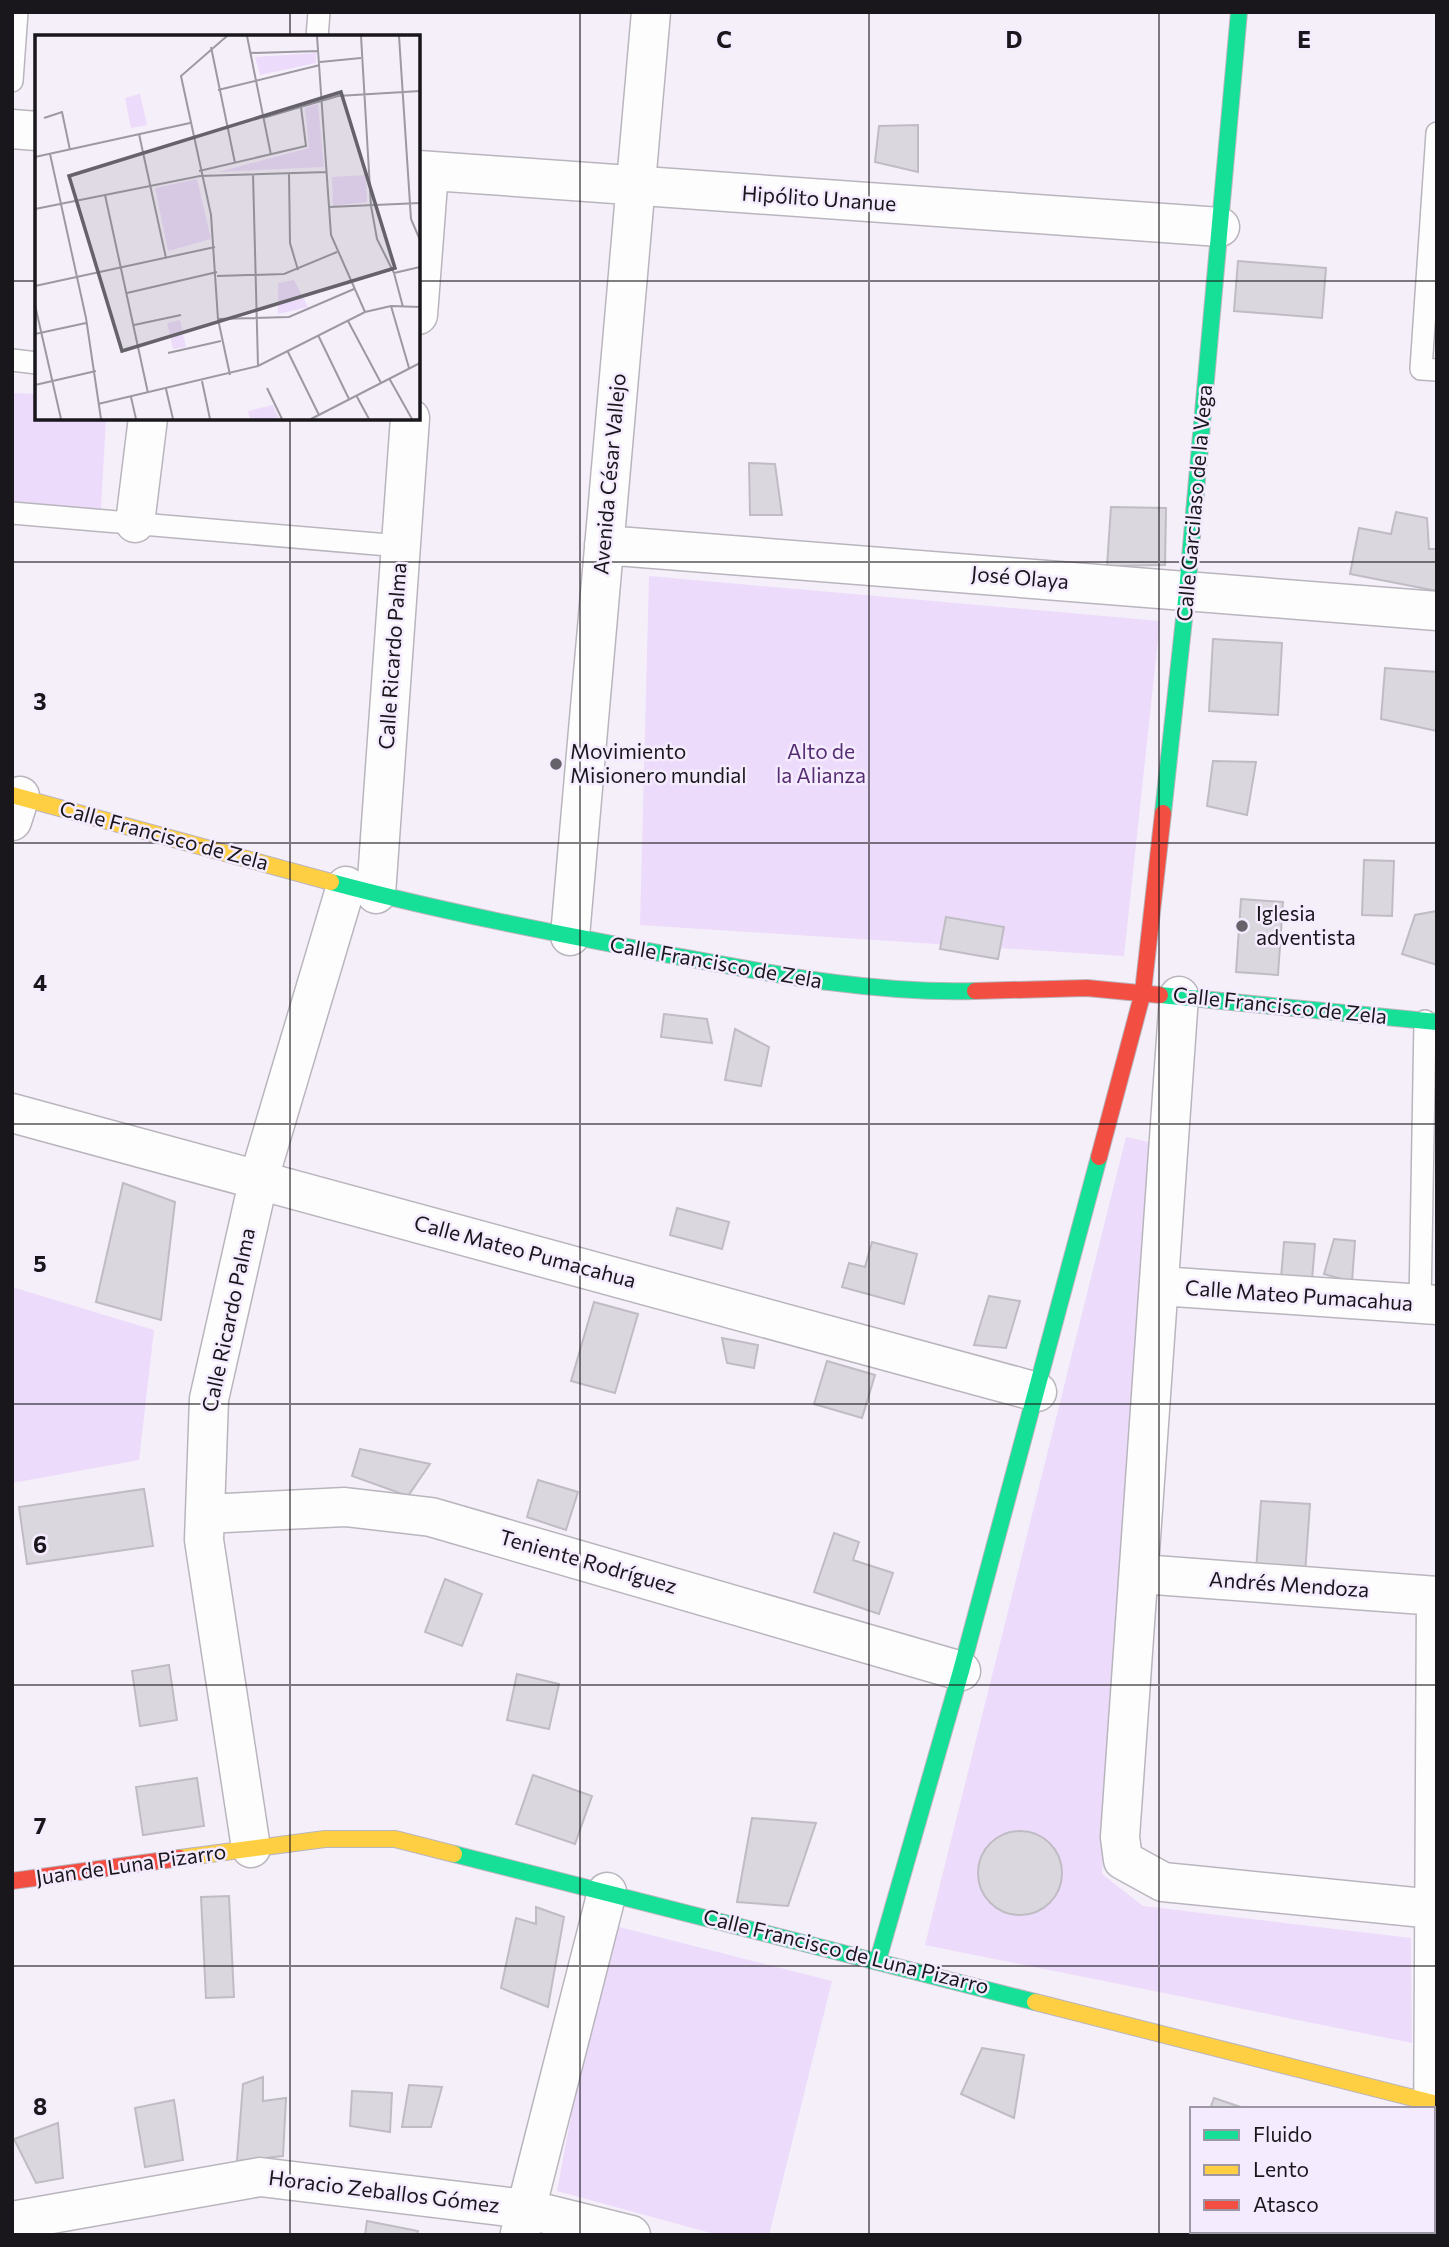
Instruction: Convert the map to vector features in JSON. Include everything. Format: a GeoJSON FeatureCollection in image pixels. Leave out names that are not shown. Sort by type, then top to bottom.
{"type":"FeatureCollection","features":[{"type":"Feature","properties":{"kind":"street","name":"Avenida César Vallejo"},"geometry":{"type":"LineString","coordinates":[[570,936],[651,12]]}},
{"type":"Feature","properties":{"kind":"street","name":"Calle Garcilaso de la Vega"},"geometry":{"type":"LineString","coordinates":[[878,1960],[1037,1392],[1161,994],[1187,591],[1239,12]]}},
{"type":"Feature","properties":{"kind":"street"},"geometry":{"type":"LineString","coordinates":[[12,129],[35,131]]}},
{"type":"Feature","properties":{"kind":"street","name":"Hipólito Unanue"},"geometry":{"type":"LineString","coordinates":[[424,170],[1220,227]]}},
{"type":"Feature","properties":{"kind":"street"},"geometry":{"type":"LineString","coordinates":[[420,267],[424,170]]}},
{"type":"Feature","properties":{"kind":"street"},"geometry":{"type":"LineString","coordinates":[[135,523],[148,420]]}},
{"type":"Feature","properties":{"kind":"street","name":"Calle Ricardo Palma"},"geometry":{"type":"LineString","coordinates":[[251,1849],[204,1540],[209,1399],[259,1180],[361,890],[400,546],[410,420]]}},
{"type":"Feature","properties":{"kind":"street","name":"José Olaya"},"geometry":{"type":"LineString","coordinates":[[604,545],[1437,611]]}},
{"type":"Feature","properties":{"kind":"street","name":"Calle Francisco de Zela"},"geometry":{"type":"LineString","coordinates":[[15,804],[361,890],[570,936],[820,983],[944,992],[1087,988],[1431,1021]]}},
{"type":"Feature","properties":{"kind":"street"},"geometry":{"type":"LineString","coordinates":[[1161,994],[1160,1286],[1121,1838],[1124,1860],[1163,1882],[1434,1909]]}},
{"type":"Feature","properties":{"kind":"street","name":"Calle Mateo Pumacahua"},"geometry":{"type":"LineString","coordinates":[[12,1113],[1037,1392]]}},
{"type":"Feature","properties":{"kind":"street","name":"Calle Mateo Pumacahua"},"geometry":{"type":"LineString","coordinates":[[1160,1286],[1428,1305]]}},
{"type":"Feature","properties":{"kind":"street","name":"Teniente Rodríguez"},"geometry":{"type":"LineString","coordinates":[[205,1514],[345,1507],[431,1517],[961,1671]]}},
{"type":"Feature","properties":{"kind":"street","name":"Andrés Mendoza"},"geometry":{"type":"LineString","coordinates":[[1140,1574],[1436,1596]]}},
{"type":"Feature","properties":{"kind":"street"},"geometry":{"type":"LineString","coordinates":[[1436,1596],[1436,2103]]}},
{"type":"Feature","properties":{"kind":"street","name":"Calle Francisco de Luna Pizarro"},"geometry":{"type":"LineString","coordinates":[[251,1849],[325,1839],[395,1839],[1436,2103]]}},
{"type":"Feature","properties":{"kind":"street","name":"Juan de Luna Pizarro"},"geometry":{"type":"LineString","coordinates":[[12,1881],[251,1849]]}},
{"type":"Feature","properties":{"kind":"street"},"geometry":{"type":"LineString","coordinates":[[522,2222],[607,1892]]}},
{"type":"Feature","properties":{"kind":"street","name":"Horacio Zeballos Gómez"},"geometry":{"type":"LineString","coordinates":[[12,2221],[260,2177],[522,2222],[631,2235]]}},
{"type":"Feature","properties":{"kind":"lane"},"geometry":{"type":"LineString","coordinates":[[12,81],[17,12]]}},
{"type":"Feature","properties":{"kind":"lane"},"geometry":{"type":"LineString","coordinates":[[317,35],[319,12]]}},
{"type":"Feature","properties":{"kind":"lane"},"geometry":{"type":"LineString","coordinates":[[1437,133],[1421,369],[1437,370]]}},
{"type":"Feature","properties":{"kind":"lane"},"geometry":{"type":"LineString","coordinates":[[12,360],[35,363]]}},
{"type":"Feature","properties":{"kind":"lane"},"geometry":{"type":"LineString","coordinates":[[12,513],[400,546]]}},
{"type":"Feature","properties":{"kind":"lane"},"geometry":{"type":"LineString","coordinates":[[1428,1305],[1431,1021]]}},
{"type":"Feature","properties":{"kind":"green space"},"geometry":{"type":"Polygon","coordinates":[[[12,393],[35,394],[35,420],[106,420],[101,509],[12,503],[12,393]]]}},
{"type":"Feature","properties":{"kind":"green space","name":"Alto de la Alianza"},"geometry":{"type":"Polygon","coordinates":[[[649,576],[1160,621],[1124,956],[640,925],[649,576]]]}},
{"type":"Feature","properties":{"kind":"green space"},"geometry":{"type":"Polygon","coordinates":[[[1126,1137],[1149,1142],[1102,1874],[1143,1906],[1411,1938],[1412,2043],[925,1945],[1126,1137]]]}},
{"type":"Feature","properties":{"kind":"green space"},"geometry":{"type":"Polygon","coordinates":[[[12,1287],[154,1330],[139,1460],[12,1483],[12,1287]]]}},
{"type":"Feature","properties":{"kind":"green space"},"geometry":{"type":"Polygon","coordinates":[[[607,1924],[832,1981],[769,2235],[718,2235],[557,2191],[607,1924]]]}},
{"type":"Feature","properties":{"kind":"building"},"geometry":{"type":"Polygon","coordinates":[[[918,125],[918,172],[875,162],[879,126],[918,125]]]}},
{"type":"Feature","properties":{"kind":"building"},"geometry":{"type":"Polygon","coordinates":[[[1238,261],[1326,268],[1322,318],[1234,311],[1238,261]]]}},
{"type":"Feature","properties":{"kind":"building"},"geometry":{"type":"Polygon","coordinates":[[[749,463],[775,464],[782,515],[750,515],[749,463]]]}},
{"type":"Feature","properties":{"kind":"building"},"geometry":{"type":"Polygon","coordinates":[[[1111,507],[1166,508],[1165,565],[1107,566],[1111,507]]]}},
{"type":"Feature","properties":{"kind":"building"},"geometry":{"type":"Polygon","coordinates":[[[1396,512],[1427,518],[1429,549],[1437,549],[1437,591],[1350,574],[1359,528],[1391,534],[1396,512]]]}},
{"type":"Feature","properties":{"kind":"building"},"geometry":{"type":"Polygon","coordinates":[[[1213,639],[1282,643],[1278,715],[1209,711],[1213,639]]]}},
{"type":"Feature","properties":{"kind":"building"},"geometry":{"type":"Polygon","coordinates":[[[1385,668],[1437,672],[1437,731],[1381,719],[1385,668]]]}},
{"type":"Feature","properties":{"kind":"building"},"geometry":{"type":"Polygon","coordinates":[[[1213,761],[1256,762],[1247,815],[1207,806],[1213,761]]]}},
{"type":"Feature","properties":{"kind":"building"},"geometry":{"type":"Polygon","coordinates":[[[1364,860],[1394,861],[1392,916],[1362,915],[1364,860]]]}},
{"type":"Feature","properties":{"kind":"building"},"geometry":{"type":"Polygon","coordinates":[[[1241,899],[1283,902],[1278,975],[1236,972],[1241,899]]]}},
{"type":"Feature","properties":{"kind":"building"},"geometry":{"type":"Polygon","coordinates":[[[1437,911],[1437,965],[1402,954],[1415,915],[1437,911]]]}},
{"type":"Feature","properties":{"kind":"building"},"geometry":{"type":"Polygon","coordinates":[[[946,917],[1004,927],[998,959],[940,949],[946,917]]]}},
{"type":"Feature","properties":{"kind":"building"},"geometry":{"type":"Polygon","coordinates":[[[664,1014],[707,1019],[712,1043],[661,1037],[664,1014]]]}},
{"type":"Feature","properties":{"kind":"building"},"geometry":{"type":"Polygon","coordinates":[[[735,1029],[769,1047],[761,1086],[725,1080],[735,1029]]]}},
{"type":"Feature","properties":{"kind":"building"},"geometry":{"type":"Polygon","coordinates":[[[123,1183],[175,1202],[161,1320],[96,1302],[123,1183]]]}},
{"type":"Feature","properties":{"kind":"building"},"geometry":{"type":"Polygon","coordinates":[[[677,1208],[729,1222],[722,1249],[670,1235],[677,1208]]]}},
{"type":"Feature","properties":{"kind":"building"},"geometry":{"type":"Polygon","coordinates":[[[1334,1239],[1355,1241],[1352,1282],[1324,1274],[1334,1239]]]}},
{"type":"Feature","properties":{"kind":"building"},"geometry":{"type":"Polygon","coordinates":[[[872,1242],[917,1254],[904,1304],[842,1287],[849,1263],[865,1267],[872,1242]]]}},
{"type":"Feature","properties":{"kind":"building"},"geometry":{"type":"Polygon","coordinates":[[[1284,1242],[1315,1244],[1311,1292],[1280,1290],[1284,1242]]]}},
{"type":"Feature","properties":{"kind":"building"},"geometry":{"type":"Polygon","coordinates":[[[989,1296],[1020,1301],[1006,1348],[974,1345],[989,1296]]]}},
{"type":"Feature","properties":{"kind":"building"},"geometry":{"type":"Polygon","coordinates":[[[594,1302],[638,1314],[615,1393],[571,1381],[594,1302]]]}},
{"type":"Feature","properties":{"kind":"building"},"geometry":{"type":"Polygon","coordinates":[[[722,1338],[758,1345],[754,1368],[727,1363],[722,1338]]]}},
{"type":"Feature","properties":{"kind":"building"},"geometry":{"type":"Polygon","coordinates":[[[827,1361],[875,1375],[862,1418],[814,1404],[827,1361]]]}},
{"type":"Feature","properties":{"kind":"building"},"geometry":{"type":"Polygon","coordinates":[[[360,1449],[430,1464],[408,1496],[352,1476],[360,1449]]]}},
{"type":"Feature","properties":{"kind":"building"},"geometry":{"type":"Polygon","coordinates":[[[538,1480],[578,1492],[566,1530],[527,1517],[538,1480]]]}},
{"type":"Feature","properties":{"kind":"building"},"geometry":{"type":"Polygon","coordinates":[[[144,1489],[153,1546],[27,1564],[19,1507],[144,1489]]]}},
{"type":"Feature","properties":{"kind":"building"},"geometry":{"type":"Polygon","coordinates":[[[1261,1501],[1310,1504],[1305,1574],[1256,1571],[1261,1501]]]}},
{"type":"Feature","properties":{"kind":"building"},"geometry":{"type":"Polygon","coordinates":[[[834,1533],[859,1542],[853,1560],[893,1573],[879,1614],[814,1592],[834,1533]]]}},
{"type":"Feature","properties":{"kind":"building"},"geometry":{"type":"Polygon","coordinates":[[[445,1579],[482,1594],[462,1646],[425,1632],[445,1579]]]}},
{"type":"Feature","properties":{"kind":"building"},"geometry":{"type":"Polygon","coordinates":[[[169,1665],[177,1720],[140,1726],[132,1671],[169,1665]]]}},
{"type":"Feature","properties":{"kind":"building"},"geometry":{"type":"Polygon","coordinates":[[[517,1674],[559,1684],[549,1729],[507,1720],[517,1674]]]}},
{"type":"Feature","properties":{"kind":"building"},"geometry":{"type":"Polygon","coordinates":[[[533,1775],[592,1796],[575,1844],[516,1824],[533,1775]]]}},
{"type":"Feature","properties":{"kind":"building"},"geometry":{"type":"Polygon","coordinates":[[[197,1778],[204,1826],[143,1835],[136,1787],[197,1778]]]}},
{"type":"Feature","properties":{"kind":"building"},"geometry":{"type":"Polygon","coordinates":[[[752,1818],[816,1823],[788,1906],[737,1902],[752,1818]]]}},
{"type":"Feature","properties":{"kind":"building"},"geometry":{"type":"Polygon","coordinates":[[[1020,1831],[1043,1838],[1055,1850],[1062,1873],[1055,1896],[1043,1908],[1020,1915],[997,1908],[985,1896],[978,1873],[985,1850],[997,1838],[1020,1831]]]}},
{"type":"Feature","properties":{"kind":"building"},"geometry":{"type":"Polygon","coordinates":[[[229,1896],[234,1997],[206,1998],[201,1897],[229,1896]]]}},
{"type":"Feature","properties":{"kind":"building"},"geometry":{"type":"Polygon","coordinates":[[[536,1907],[564,1917],[548,2007],[501,1988],[516,1918],[536,1924],[536,1907]]]}},
{"type":"Feature","properties":{"kind":"building"},"geometry":{"type":"Polygon","coordinates":[[[982,2048],[1024,2055],[1014,2118],[961,2094],[982,2048]]]}},
{"type":"Feature","properties":{"kind":"building"},"geometry":{"type":"Polygon","coordinates":[[[263,2077],[263,2101],[286,2098],[283,2156],[237,2161],[243,2084],[263,2077]]]}},
{"type":"Feature","properties":{"kind":"building"},"geometry":{"type":"Polygon","coordinates":[[[409,2085],[442,2087],[431,2127],[402,2127],[409,2085]]]}},
{"type":"Feature","properties":{"kind":"building"},"geometry":{"type":"Polygon","coordinates":[[[352,2091],[392,2093],[390,2132],[350,2126],[352,2091]]]}},
{"type":"Feature","properties":{"kind":"building"},"geometry":{"type":"Polygon","coordinates":[[[1214,2098],[1241,2107],[1211,2107],[1214,2098]]]}},
{"type":"Feature","properties":{"kind":"building"},"geometry":{"type":"Polygon","coordinates":[[[174,2100],[183,2160],[145,2167],[135,2108],[174,2100]]]}},
{"type":"Feature","properties":{"kind":"building"},"geometry":{"type":"Polygon","coordinates":[[[58,2123],[63,2178],[36,2183],[14,2139],[58,2123]]]}},
{"type":"Feature","properties":{"kind":"building"},"geometry":{"type":"Polygon","coordinates":[[[367,2221],[418,2231],[417,2235],[365,2235],[367,2221]]]}},
{"type":"Feature","properties":{"kind":"traffic: fast"},"geometry":{"type":"LineString","coordinates":[[1163,813],[1187,591],[1239,12]]}},
{"type":"Feature","properties":{"kind":"traffic: fast"},"geometry":{"type":"LineString","coordinates":[[331,882],[494,920],[777,974],[895,989],[975,991]]}},
{"type":"Feature","properties":{"kind":"traffic: fast"},"geometry":{"type":"LineString","coordinates":[[1160,995],[1437,1022]]}},
{"type":"Feature","properties":{"kind":"traffic: fast"},"geometry":{"type":"LineString","coordinates":[[878,1960],[961,1671],[1099,1157]]}},
{"type":"Feature","properties":{"kind":"traffic: fast"},"geometry":{"type":"LineString","coordinates":[[454,1854],[1035,2002]]}},
{"type":"Feature","properties":{"kind":"traffic: slow"},"geometry":{"type":"LineString","coordinates":[[12,795],[331,882]]}},
{"type":"Feature","properties":{"kind":"traffic: slow"},"geometry":{"type":"LineString","coordinates":[[180,1858],[325,1839],[395,1839],[454,1854]]}},
{"type":"Feature","properties":{"kind":"traffic: slow"},"geometry":{"type":"LineString","coordinates":[[1035,2002],[1437,2104]]}},
{"type":"Feature","properties":{"kind":"traffic: jam"},"geometry":{"type":"LineString","coordinates":[[1099,1157],[1143,992],[1163,813]]}},
{"type":"Feature","properties":{"kind":"traffic: jam"},"geometry":{"type":"LineString","coordinates":[[975,991],[1087,988],[1160,995]]}},
{"type":"Feature","properties":{"kind":"traffic: jam"},"geometry":{"type":"LineString","coordinates":[[12,1881],[180,1858]]}},
{"type":"Feature","properties":{"kind":"place","name":"Movimiento Misionero mundial"},"geometry":{"type":"Point","coordinates":[556,764]}},
{"type":"Feature","properties":{"kind":"place","name":"Iglesia adventista"},"geometry":{"type":"Point","coordinates":[1242,926]}}]}
